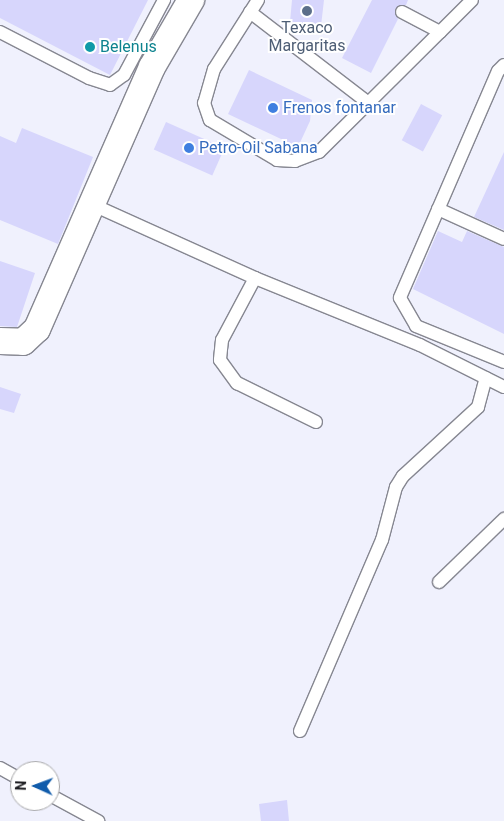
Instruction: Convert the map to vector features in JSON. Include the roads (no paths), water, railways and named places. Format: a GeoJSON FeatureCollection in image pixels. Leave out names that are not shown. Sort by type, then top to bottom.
{"type":"FeatureCollection","features":[{"type":"Feature","properties":{"kind":"street"},"geometry":{"type":"LineString","coordinates":[[0,341],[23,342],[37,329],[152,67],[191,0]]}},
{"type":"Feature","properties":{"kind":"lane"},"geometry":{"type":"LineString","coordinates":[[0,32],[89,78],[110,85],[124,75],[164,0]]}},
{"type":"Feature","properties":{"kind":"lane"},"geometry":{"type":"LineString","coordinates":[[258,0],[212,76],[204,103],[210,120],[277,160],[295,161],[319,152],[370,104],[472,0]]}},
{"type":"Feature","properties":{"kind":"lane"},"geometry":{"type":"LineString","coordinates":[[250,12],[370,104]]}},
{"type":"Feature","properties":{"kind":"lane"},"geometry":{"type":"LineString","coordinates":[[402,12],[440,32]]}},
{"type":"Feature","properties":{"kind":"lane"},"geometry":{"type":"LineString","coordinates":[[504,65],[498,71],[400,298],[407,315],[416,326],[504,362]]}},
{"type":"Feature","properties":{"kind":"lane"},"geometry":{"type":"LineString","coordinates":[[92,204],[255,278],[420,345],[504,387]]}},
{"type":"Feature","properties":{"kind":"lane"},"geometry":{"type":"LineString","coordinates":[[438,209],[504,239]]}},
{"type":"Feature","properties":{"kind":"lane"},"geometry":{"type":"LineString","coordinates":[[255,278],[222,340],[220,360],[237,383],[316,422]]}},
{"type":"Feature","properties":{"kind":"lane"},"geometry":{"type":"LineString","coordinates":[[300,732],[382,540],[396,487],[403,476],[478,407],[486,378]]}},
{"type":"Feature","properties":{"kind":"lane"},"geometry":{"type":"LineString","coordinates":[[439,582],[504,519]]}},
{"type":"Feature","properties":{"kind":"lane"},"geometry":{"type":"LineString","coordinates":[[60,800],[98,821]]}},
{"type":"Feature","properties":{"kind":"place","name":"Texaco Margaritas"},"geometry":{"type":"Point","coordinates":[307,11]}},
{"type":"Feature","properties":{"kind":"place","name":"Belenus"},"geometry":{"type":"Point","coordinates":[90,47]}},
{"type":"Feature","properties":{"kind":"place","name":"Frenos fontanar"},"geometry":{"type":"Point","coordinates":[273,108]}},
{"type":"Feature","properties":{"kind":"place","name":"Petro-Oil Sabana"},"geometry":{"type":"Point","coordinates":[189,148]}}]}
